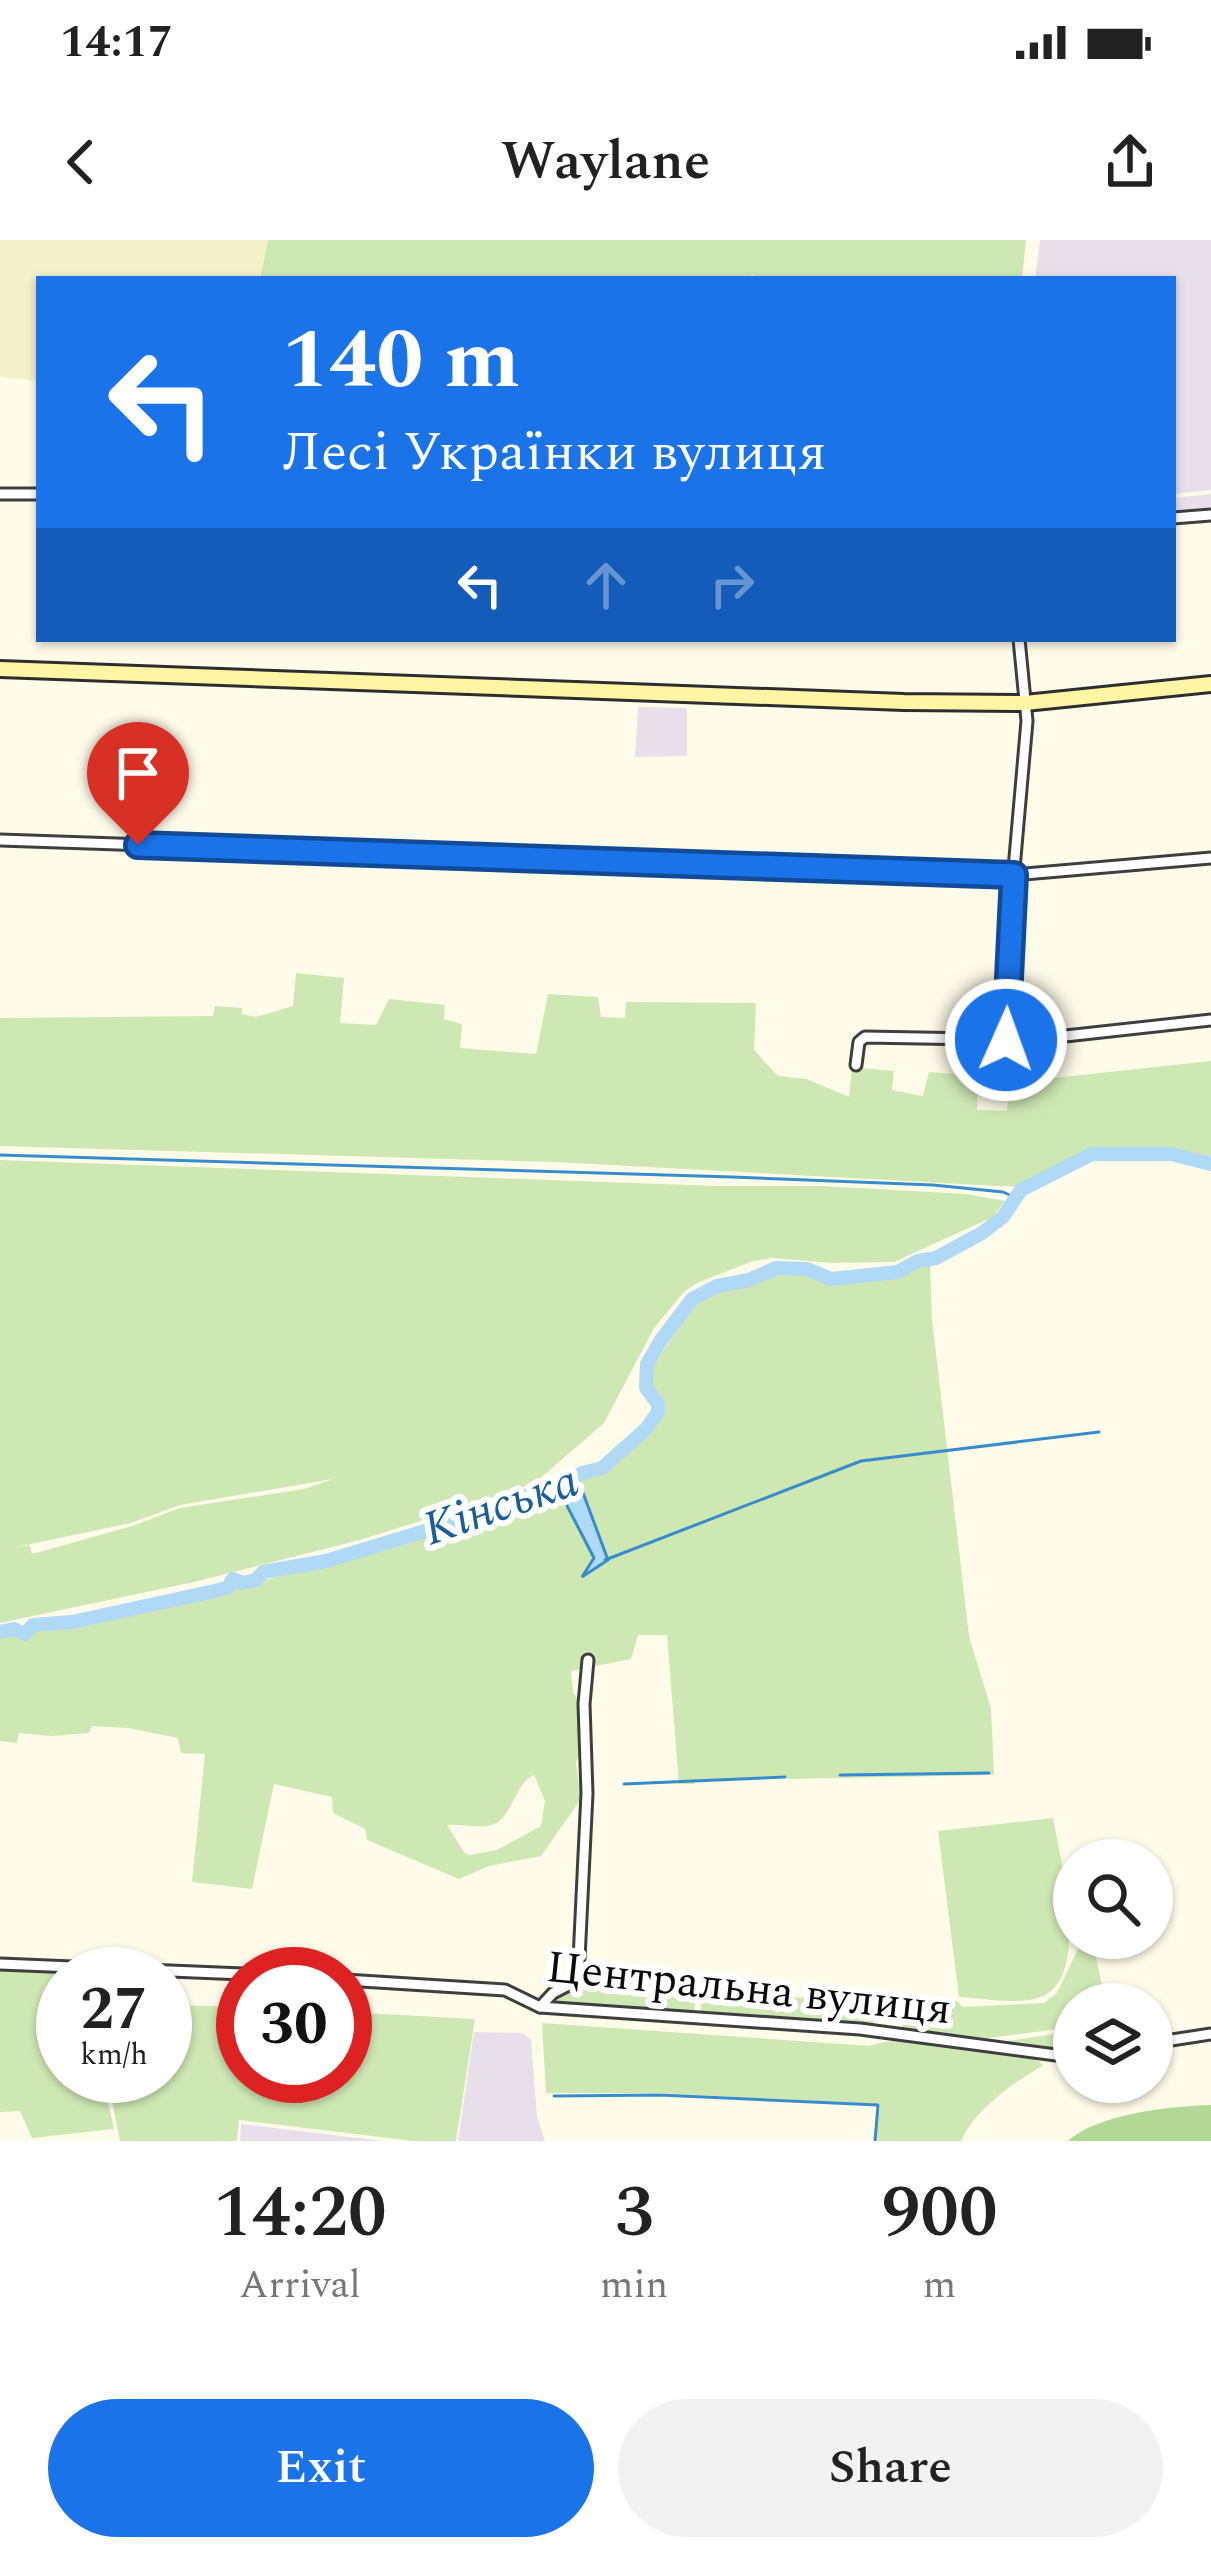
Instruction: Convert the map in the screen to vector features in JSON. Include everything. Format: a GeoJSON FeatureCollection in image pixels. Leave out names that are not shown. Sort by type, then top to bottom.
{"type":"FeatureCollection","features":[{"type":"Feature","properties":{"kind":"main road"},"geometry":{"type":"LineString","coordinates":[[0,669],[1025,703],[1211,684]]}},
{"type":"Feature","properties":{"kind":"street"},"geometry":{"type":"LineString","coordinates":[[0,494],[36,494]]}},
{"type":"Feature","properties":{"kind":"street"},"geometry":{"type":"LineString","coordinates":[[1176,518],[1211,514]]}},
{"type":"Feature","properties":{"kind":"street"},"geometry":{"type":"LineString","coordinates":[[1006,1040],[1025,703],[1019,642]]}},
{"type":"Feature","properties":{"kind":"street"},"geometry":{"type":"LineString","coordinates":[[0,840],[1014,875],[1211,858]]}},
{"type":"Feature","properties":{"kind":"street"},"geometry":{"type":"LineString","coordinates":[[856,1065],[859,1042],[866,1037],[1006,1040],[1211,1020]]}},
{"type":"Feature","properties":{"kind":"street"},"geometry":{"type":"LineString","coordinates":[[540,2006],[578,1980],[588,1660]]}},
{"type":"Feature","properties":{"kind":"street"},"geometry":{"type":"LineString","coordinates":[[0,1964],[216,1973]]}},
{"type":"Feature","properties":{"kind":"street","name":"Центральна вулиця"},"geometry":{"type":"LineString","coordinates":[[372,1982],[505,1990],[540,2006],[860,2029],[1053,2055]]}},
{"type":"Feature","properties":{"kind":"street"},"geometry":{"type":"LineString","coordinates":[[1173,2040],[1211,2034]]}},
{"type":"Feature","properties":{"kind":"shaded area"},"geometry":{"type":"Polygon","coordinates":[[[0,240],[268,240],[261,276],[36,276],[36,381],[0,377],[0,240]]]}},
{"type":"Feature","properties":{"kind":"shaded area"},"geometry":{"type":"Polygon","coordinates":[[[1040,240],[1211,240],[1211,490],[1176,494],[1176,276],[1035,276],[1040,240]]]}},
{"type":"Feature","properties":{"kind":"shaded area"},"geometry":{"type":"Polygon","coordinates":[[[1211,494],[1211,515],[1176,518],[1176,498],[1211,494]]]}},
{"type":"Feature","properties":{"kind":"shaded area"},"geometry":{"type":"Polygon","coordinates":[[[638,707],[687,708],[687,756],[635,757],[638,707]]]}},
{"type":"Feature","properties":{"kind":"shaded area"},"geometry":{"type":"Polygon","coordinates":[[[474,2032],[522,2033],[531,2040],[537,2117],[545,2141],[458,2141],[474,2032]]]}},
{"type":"Feature","properties":{"kind":"shaded area"},"geometry":{"type":"Polygon","coordinates":[[[241,2124],[383,2141],[240,2141],[241,2124]]]}},
{"type":"Feature","properties":{"kind":"green space"},"geometry":{"type":"Polygon","coordinates":[[[268,240],[1026,240],[1022,276],[261,276],[268,240]]]}},
{"type":"Feature","properties":{"kind":"green space"},"geometry":{"type":"Polygon","coordinates":[[[296,973],[344,978],[340,1023],[376,1025],[389,999],[445,1005],[444,1019],[462,1024],[460,1048],[536,1054],[548,994],[598,997],[601,1017],[625,1018],[626,1002],[756,1003],[754,1050],[778,1076],[807,1079],[849,1097],[852,1067],[894,1071],[892,1090],[923,1096],[929,1072],[978,1076],[977,1110],[1007,1111],[1008,1098],[1028,1095],[1034,1080],[1211,1061],[1211,1159],[1162,1148],[1100,1148],[1017,1187],[555,1162],[0,1146],[0,1018],[213,1016],[215,1006],[242,1008],[242,1014],[256,1017],[293,1006],[296,973]]]}},
{"type":"Feature","properties":{"kind":"green space"},"geometry":{"type":"Polygon","coordinates":[[[0,1160],[822,1186],[966,1194],[1005,1201],[993,1217],[894,1262],[773,1258],[697,1283],[654,1328],[604,1423],[537,1481],[512,1492],[360,1540],[194,1582],[0,1623],[0,1160]],[[333,1479],[180,1505],[131,1523],[12,1548],[30,1545],[32,1554],[180,1508],[304,1489],[333,1479]]]}},
{"type":"Feature","properties":{"kind":"green space"},"geometry":{"type":"Polygon","coordinates":[[[930,1263],[932,1319],[969,1636],[991,1709],[994,1775],[785,1776],[679,1784],[667,1635],[638,1635],[631,1659],[571,1671],[573,1692],[582,1706],[576,1763],[581,1799],[541,1856],[489,1866],[459,1879],[367,1840],[365,1829],[333,1813],[332,1797],[274,1784],[252,1889],[192,1882],[205,1754],[181,1753],[178,1738],[92,1726],[89,1733],[19,1733],[17,1743],[0,1741],[0,1638],[259,1582],[412,1540],[552,1494],[543,1511],[563,1502],[593,1558],[583,1578],[609,1561],[578,1478],[617,1463],[654,1422],[662,1402],[647,1382],[648,1373],[700,1296],[752,1283],[771,1272],[806,1273],[827,1284],[881,1279],[930,1263]],[[534,1775],[496,1823],[447,1825],[469,1855],[497,1850],[541,1826],[545,1801],[534,1775]]]}},
{"type":"Feature","properties":{"kind":"green space"},"geometry":{"type":"Polygon","coordinates":[[[1053,1818],[1057,1839],[1053,1839],[1053,1959],[1067,1959],[1057,1983],[1043,1996],[1024,2001],[959,1997],[938,1831],[1053,1818]]]}},
{"type":"Feature","properties":{"kind":"green space"},"geometry":{"type":"Polygon","coordinates":[[[1073,1959],[1096,1959],[1102,1983],[1062,1983],[1073,1959]]]}},
{"type":"Feature","properties":{"kind":"green space"},"geometry":{"type":"Polygon","coordinates":[[[0,1968],[36,1968],[36,2103],[108,2103],[114,2129],[32,2138],[20,2111],[0,2112],[0,1968]]]}},
{"type":"Feature","properties":{"kind":"green space"},"geometry":{"type":"Polygon","coordinates":[[[582,1981],[694,1985],[695,2013],[551,2004],[557,1994],[582,1981]]]}},
{"type":"Feature","properties":{"kind":"green space"},"geometry":{"type":"Polygon","coordinates":[[[702,1996],[895,1999],[897,2018],[854,2026],[700,2014],[702,1996]]]}},
{"type":"Feature","properties":{"kind":"green space"},"geometry":{"type":"Polygon","coordinates":[[[1053,1996],[1053,2030],[988,2038],[903,2029],[900,1999],[957,2001],[962,2007],[1044,2003],[1053,1996]]]}},
{"type":"Feature","properties":{"kind":"green space"},"geometry":{"type":"Polygon","coordinates":[[[192,2006],[216,2006],[216,2103],[372,2103],[372,2013],[475,2019],[456,2141],[413,2141],[239,2120],[237,2141],[120,2141],[112,2103],[192,2103],[192,2006]]]}},
{"type":"Feature","properties":{"kind":"green space"},"geometry":{"type":"Polygon","coordinates":[[[542,2023],[870,2046],[929,2041],[1035,2056],[1043,2066],[996,2098],[975,2118],[961,2141],[876,2141],[878,2104],[659,2093],[546,2093],[542,2023]]]}},
{"type":"Feature","properties":{"kind":"green space"},"geometry":{"type":"Polygon","coordinates":[[[1053,2034],[1053,2050],[1002,2042],[1053,2034]]]}},
{"type":"Feature","properties":{"kind":"green space"},"geometry":{"type":"Polygon","coordinates":[[[1211,2105],[1211,2141],[1068,2141],[1115,2118],[1211,2105]]]}},
{"type":"Feature","properties":{"kind":"water"},"geometry":{"type":"Polygon","coordinates":[[[576,1474],[608,1560],[582,1577],[594,1558],[563,1498],[544,1510],[554,1495],[549,1488],[576,1474]]]}},
{"type":"Feature","properties":{"kind":"waterway","name":"Кінська"},"geometry":{"type":"LineString","coordinates":[[0,1632],[14,1629],[25,1634],[33,1625],[72,1622],[219,1590],[233,1579],[242,1583],[256,1580],[263,1572],[326,1561],[555,1489],[602,1468],[646,1429],[658,1412],[646,1388],[647,1364],[692,1299],[717,1286],[776,1268],[807,1269],[831,1279],[898,1272],[982,1233],[1003,1217],[1021,1190],[1092,1154],[1171,1154],[1211,1164]]}},
{"type":"Feature","properties":{"kind":"waterway"},"geometry":{"type":"LineString","coordinates":[[0,1155],[933,1185],[1014,1197]]}},
{"type":"Feature","properties":{"kind":"waterway"},"geometry":{"type":"LineString","coordinates":[[605,1560],[861,1461],[1099,1432]]}},
{"type":"Feature","properties":{"kind":"waterway"},"geometry":{"type":"LineString","coordinates":[[840,1775],[989,1773]]}},
{"type":"Feature","properties":{"kind":"waterway"},"geometry":{"type":"LineString","coordinates":[[624,1784],[785,1777]]}},
{"type":"Feature","properties":{"kind":"waterway"},"geometry":{"type":"LineString","coordinates":[[554,2096],[660,2095],[878,2105],[875,2141]]}},
{"type":"Feature","properties":{"kind":"route"},"geometry":{"type":"LineString","coordinates":[[138,845],[1014,875],[1006,1040]]}}]}
